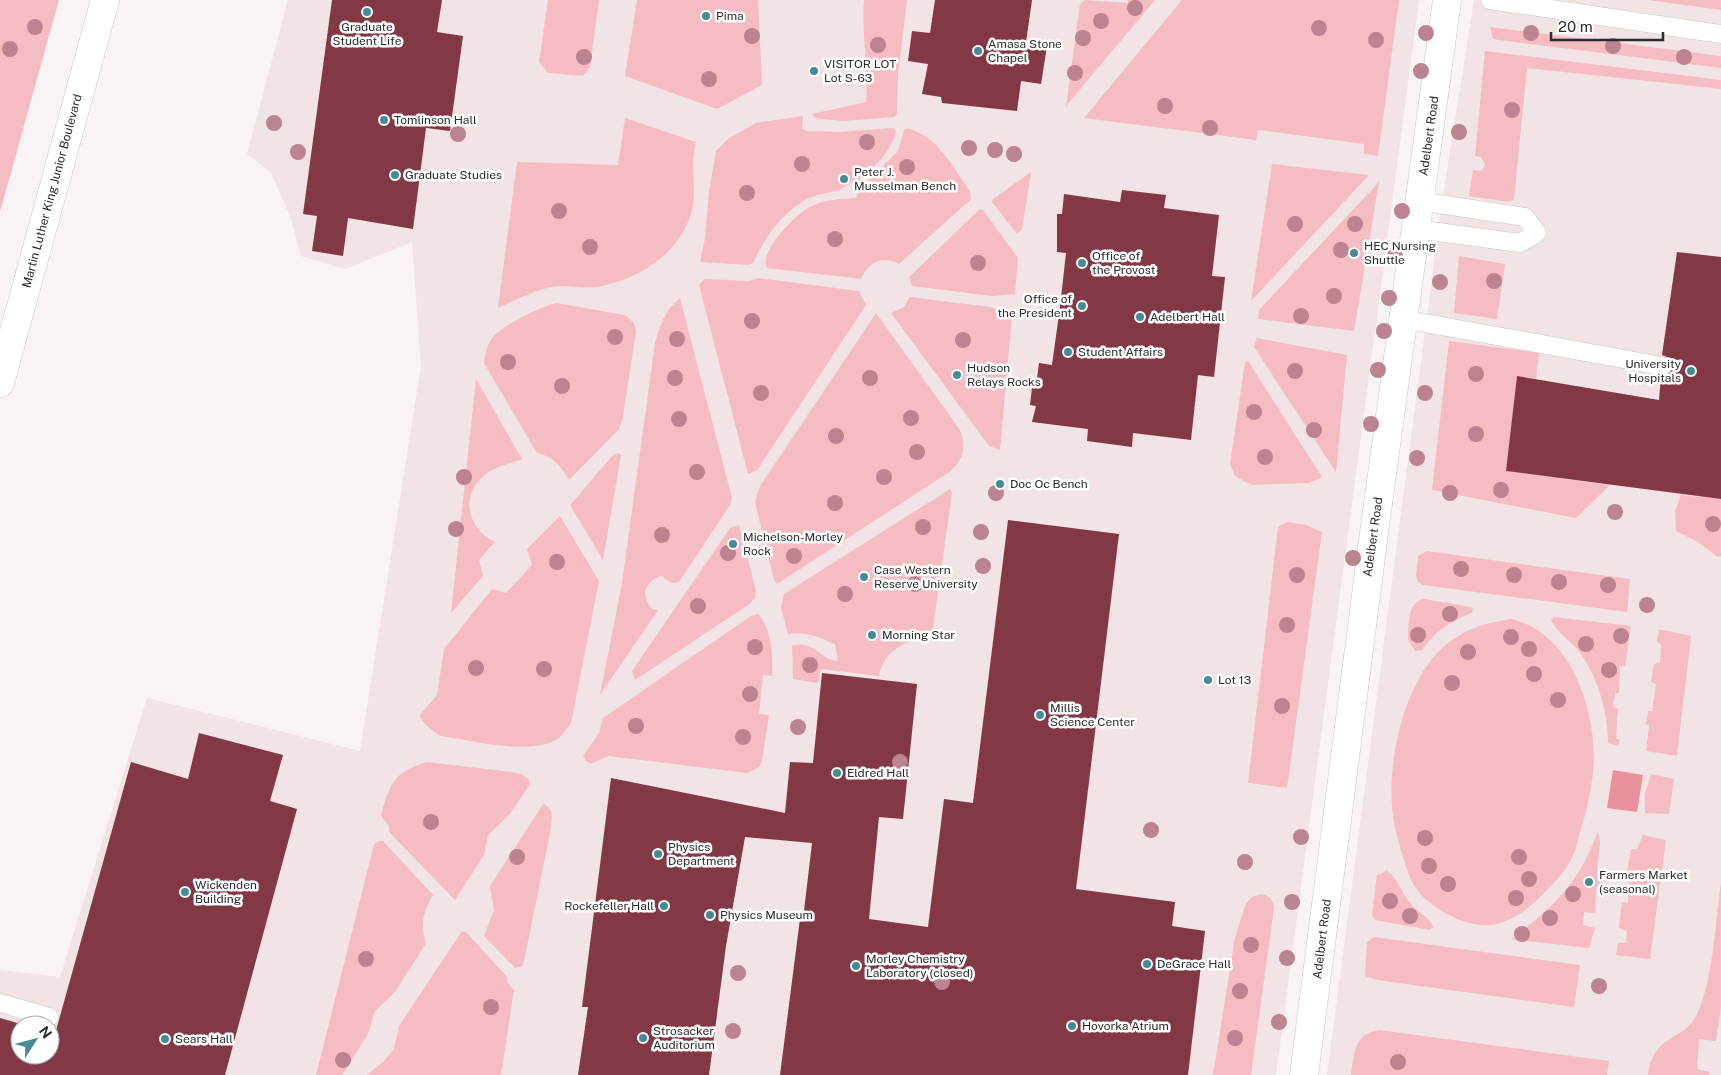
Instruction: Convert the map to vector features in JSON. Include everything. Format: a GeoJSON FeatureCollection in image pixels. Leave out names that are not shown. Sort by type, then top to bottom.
{"type":"FeatureCollection","features":[{"type":"Feature","properties":{"kind":"street","name":"Martin Luther King Junior Boulevard"},"geometry":{"type":"LineString","coordinates":[[0,383],[104,0]]}},
{"type":"Feature","properties":{"kind":"street","name":"Adelbert Road"},"geometry":{"type":"LineString","coordinates":[[1304,1075],[1403,319],[1447,0]]}},
{"type":"Feature","properties":{"kind":"lane"},"geometry":{"type":"LineString","coordinates":[[1490,0],[1721,34]]}},
{"type":"Feature","properties":{"kind":"lane"},"geometry":{"type":"LineString","coordinates":[[1416,229],[1520,244],[1537,233],[1524,217],[1419,201]]}},
{"type":"Feature","properties":{"kind":"lane"},"geometry":{"type":"LineString","coordinates":[[1403,319],[1662,366]]}},
{"type":"Feature","properties":{"kind":"lane"},"geometry":{"type":"LineString","coordinates":[[0,1003],[42,1015]]}},
{"type":"Feature","properties":{"kind":"shaded area"},"geometry":{"type":"Polygon","coordinates":[[[0,0],[59,0],[0,212],[0,0]]]}},
{"type":"Feature","properties":{"kind":"shaded area","name":"Case Western Reserve University"},"geometry":{"type":"Polygon","coordinates":[[[288,0],[1419,0],[1276,1075],[0,1075],[0,970],[60,977],[147,698],[360,751],[421,366],[412,242],[345,269],[301,256],[290,216],[271,173],[247,154],[288,0]]]}},
{"type":"Feature","properties":{"kind":"shaded area"},"geometry":{"type":"Polygon","coordinates":[[[548,0],[599,0],[590,67],[583,76],[548,73],[539,62],[548,0]]]}},
{"type":"Feature","properties":{"kind":"shaded area"},"geometry":{"type":"Polygon","coordinates":[[[637,0],[758,0],[762,85],[717,109],[625,76],[637,0]]]}},
{"type":"Feature","properties":{"kind":"shaded area"},"geometry":{"type":"Polygon","coordinates":[[[864,0],[907,0],[898,74],[897,114],[894,117],[843,121],[814,118],[812,114],[866,102],[867,76],[863,26],[864,0]]]}},
{"type":"Feature","properties":{"kind":"shaded area"},"geometry":{"type":"Polygon","coordinates":[[[1085,0],[1128,3],[1128,0],[1155,0],[1066,106],[1080,4],[1085,0]]]}},
{"type":"Feature","properties":{"kind":"shaded area"},"geometry":{"type":"Polygon","coordinates":[[[1182,0],[1399,0],[1378,156],[1364,154],[1364,144],[1258,130],[1256,140],[1084,118],[1182,0]]]}},
{"type":"Feature","properties":{"kind":"shaded area"},"geometry":{"type":"Polygon","coordinates":[[[1474,0],[1721,0],[1721,1075],[1327,1075],[1442,202],[1474,0]]]}},
{"type":"Feature","properties":{"kind":"shaded area"},"geometry":{"type":"Polygon","coordinates":[[[1648,0],[1721,0],[1721,10],[1648,0]]]}},
{"type":"Feature","properties":{"kind":"shaded area"},"geometry":{"type":"Polygon","coordinates":[[[1490,27],[1721,56],[1721,68],[1493,39],[1490,27]]]}},
{"type":"Feature","properties":{"kind":"shaded area"},"geometry":{"type":"Polygon","coordinates":[[[1485,51],[1721,80],[1721,89],[1527,68],[1514,199],[1510,202],[1469,196],[1473,170],[1482,171],[1485,164],[1481,157],[1475,156],[1485,51]]]}},
{"type":"Feature","properties":{"kind":"shaded area"},"geometry":{"type":"Polygon","coordinates":[[[803,116],[802,128],[806,131],[838,132],[893,128],[896,131],[886,153],[856,182],[839,190],[809,198],[783,217],[769,234],[753,263],[749,265],[700,262],[705,238],[709,191],[716,151],[729,138],[756,123],[803,116]]]}},
{"type":"Feature","properties":{"kind":"shaded area"},"geometry":{"type":"Polygon","coordinates":[[[625,118],[696,142],[693,160],[693,205],[685,228],[677,241],[654,263],[626,279],[596,287],[551,287],[531,293],[498,308],[517,162],[618,165],[625,118]]]}},
{"type":"Feature","properties":{"kind":"shaded area"},"geometry":{"type":"Polygon","coordinates":[[[907,128],[918,132],[936,145],[970,191],[971,199],[899,264],[893,261],[882,260],[872,264],[861,279],[767,268],[768,252],[781,232],[790,223],[807,209],[819,203],[856,198],[860,189],[898,151],[904,130],[907,128]]]}},
{"type":"Feature","properties":{"kind":"shaded area"},"geometry":{"type":"Polygon","coordinates":[[[1272,164],[1369,175],[1251,301],[1272,164]]]}},
{"type":"Feature","properties":{"kind":"shaded area"},"geometry":{"type":"Polygon","coordinates":[[[1031,172],[1022,229],[1017,234],[992,202],[993,199],[1031,172]]]}},
{"type":"Feature","properties":{"kind":"shaded area"},"geometry":{"type":"Polygon","coordinates":[[[1379,182],[1354,331],[1258,319],[1259,310],[1379,182]]]}},
{"type":"Feature","properties":{"kind":"shaded area"},"geometry":{"type":"Polygon","coordinates":[[[980,209],[983,210],[1018,258],[1015,294],[992,296],[912,286],[909,277],[980,209]]]}},
{"type":"Feature","properties":{"kind":"shaded area"},"geometry":{"type":"Polygon","coordinates":[[[1459,256],[1505,264],[1497,319],[1454,313],[1459,256]]]}},
{"type":"Feature","properties":{"kind":"shaded area"},"geometry":{"type":"Polygon","coordinates":[[[759,278],[859,291],[866,305],[757,470],[748,474],[699,285],[704,279],[749,281],[759,278]]]}},
{"type":"Feature","properties":{"kind":"shaded area"},"geometry":{"type":"Polygon","coordinates":[[[910,297],[991,307],[1012,316],[1000,450],[989,446],[891,313],[904,307],[910,297]]]}},
{"type":"Feature","properties":{"kind":"shaded area"},"geometry":{"type":"Polygon","coordinates":[[[680,298],[732,498],[730,505],[679,582],[672,583],[661,576],[650,582],[647,586],[645,594],[648,604],[652,609],[658,610],[600,695],[622,583],[655,343],[664,318],[670,308],[680,298]]]}},
{"type":"Feature","properties":{"kind":"shaded area"},"geometry":{"type":"Polygon","coordinates":[[[556,303],[625,315],[634,323],[636,331],[622,422],[619,429],[569,480],[556,462],[537,453],[484,363],[489,343],[506,326],[540,308],[556,303]]]}},
{"type":"Feature","properties":{"kind":"shaded area"},"geometry":{"type":"Polygon","coordinates":[[[876,313],[960,430],[963,452],[959,462],[951,471],[777,584],[774,580],[755,502],[760,486],[876,313]]]}},
{"type":"Feature","properties":{"kind":"shaded area"},"geometry":{"type":"Polygon","coordinates":[[[1257,338],[1347,355],[1336,472],[1254,347],[1257,338]]]}},
{"type":"Feature","properties":{"kind":"shaded area"},"geometry":{"type":"Polygon","coordinates":[[[1449,341],[1539,353],[1536,379],[1517,376],[1507,471],[1610,485],[1576,518],[1432,490],[1449,341]]]}},
{"type":"Feature","properties":{"kind":"shaded area"},"geometry":{"type":"Polygon","coordinates":[[[1248,361],[1322,477],[1309,483],[1251,485],[1235,476],[1230,464],[1245,362],[1248,361]]]}},
{"type":"Feature","properties":{"kind":"shaded area"},"geometry":{"type":"Polygon","coordinates":[[[476,379],[522,459],[498,467],[486,474],[477,482],[472,491],[470,511],[473,520],[485,536],[495,542],[479,560],[483,576],[451,613],[476,379]]]}},
{"type":"Feature","properties":{"kind":"shaded area"},"geometry":{"type":"Polygon","coordinates":[[[618,453],[621,455],[603,560],[570,505],[613,455],[618,453]]]}},
{"type":"Feature","properties":{"kind":"shaded area"},"geometry":{"type":"Polygon","coordinates":[[[950,489],[952,493],[932,635],[898,647],[886,659],[879,676],[821,669],[818,683],[793,679],[792,645],[801,644],[813,648],[826,658],[838,661],[835,644],[807,634],[788,634],[781,607],[784,594],[950,489]]]}},
{"type":"Feature","properties":{"kind":"shaded area"},"geometry":{"type":"Polygon","coordinates":[[[1681,495],[1721,499],[1721,556],[1718,557],[1698,542],[1676,531],[1675,511],[1681,495]]]}},
{"type":"Feature","properties":{"kind":"shaded area"},"geometry":{"type":"Polygon","coordinates":[[[560,516],[599,581],[571,723],[559,738],[547,744],[533,746],[501,746],[440,736],[428,727],[419,716],[437,695],[444,649],[492,589],[506,593],[532,565],[527,549],[560,516]]]}},
{"type":"Feature","properties":{"kind":"shaded area"},"geometry":{"type":"Polygon","coordinates":[[[1287,522],[1306,525],[1322,532],[1287,788],[1248,783],[1278,527],[1287,522]]]}},
{"type":"Feature","properties":{"kind":"shaded area"},"geometry":{"type":"Polygon","coordinates":[[[739,525],[756,590],[755,598],[748,605],[635,680],[632,671],[730,528],[739,525]]]}},
{"type":"Feature","properties":{"kind":"shaded area"},"geometry":{"type":"Polygon","coordinates":[[[1427,551],[1630,579],[1627,612],[1423,585],[1418,582],[1416,575],[1418,556],[1427,551]]]}},
{"type":"Feature","properties":{"kind":"shaded area"},"geometry":{"type":"Polygon","coordinates":[[[1424,599],[1471,607],[1473,610],[1432,637],[1422,650],[1415,651],[1408,640],[1410,615],[1414,605],[1424,599]]]}},
{"type":"Feature","properties":{"kind":"shaded area"},"geometry":{"type":"Polygon","coordinates":[[[758,614],[763,620],[769,635],[772,652],[772,676],[763,675],[759,714],[769,715],[762,761],[759,767],[747,773],[608,756],[591,764],[586,761],[583,756],[599,733],[603,718],[751,616],[758,614]]]}},
{"type":"Feature","properties":{"kind":"shaded area"},"geometry":{"type":"Polygon","coordinates":[[[1554,617],[1631,626],[1625,666],[1620,666],[1619,693],[1615,693],[1613,707],[1618,709],[1616,739],[1620,740],[1618,746],[1608,743],[1606,718],[1596,681],[1577,649],[1553,624],[1551,620],[1554,617]]]}},
{"type":"Feature","properties":{"kind":"shaded area"},"geometry":{"type":"Polygon","coordinates":[[[1511,619],[1531,626],[1548,639],[1563,654],[1574,673],[1589,715],[1593,737],[1593,776],[1576,849],[1564,870],[1553,884],[1523,912],[1509,920],[1495,924],[1478,925],[1458,919],[1439,909],[1424,898],[1413,884],[1408,874],[1393,819],[1393,764],[1403,718],[1411,695],[1433,657],[1448,643],[1470,630],[1486,624],[1511,619]]]}},
{"type":"Feature","properties":{"kind":"shaded area"},"geometry":{"type":"Polygon","coordinates":[[[1659,629],[1691,636],[1677,756],[1646,751],[1649,725],[1646,724],[1648,711],[1652,711],[1656,684],[1651,682],[1654,664],[1660,663],[1661,645],[1657,641],[1659,629]]]}},
{"type":"Feature","properties":{"kind":"shaded area"},"geometry":{"type":"Polygon","coordinates":[[[427,762],[522,774],[529,780],[530,784],[509,815],[488,835],[484,855],[455,900],[389,832],[389,826],[381,816],[390,788],[400,775],[427,762]]]}},
{"type":"Feature","properties":{"kind":"shaded area"},"geometry":{"type":"Polygon","coordinates":[[[1613,770],[1643,775],[1637,812],[1607,808],[1613,770]]]}},
{"type":"Feature","properties":{"kind":"shaded area"},"geometry":{"type":"Polygon","coordinates":[[[1651,774],[1674,779],[1669,814],[1645,813],[1645,794],[1651,774]]]}},
{"type":"Feature","properties":{"kind":"shaded area"},"geometry":{"type":"Polygon","coordinates":[[[543,804],[551,812],[550,833],[524,961],[522,966],[515,968],[484,936],[494,910],[490,886],[543,804]]]}},
{"type":"Feature","properties":{"kind":"shaded area"},"geometry":{"type":"Polygon","coordinates":[[[1598,831],[1600,843],[1597,870],[1603,873],[1602,887],[1596,887],[1595,913],[1584,912],[1583,925],[1595,928],[1589,948],[1512,939],[1553,904],[1574,880],[1598,831]]]}},
{"type":"Feature","properties":{"kind":"shaded area"},"geometry":{"type":"Polygon","coordinates":[[[1643,835],[1666,840],[1650,959],[1616,955],[1618,943],[1626,943],[1627,931],[1619,928],[1622,902],[1628,903],[1630,874],[1627,873],[1631,849],[1637,849],[1643,835]]]}},
{"type":"Feature","properties":{"kind":"shaded area"},"geometry":{"type":"Polygon","coordinates":[[[383,841],[433,895],[427,907],[423,924],[426,943],[395,992],[375,1011],[368,1034],[342,1075],[316,1075],[374,844],[383,841]]]}},
{"type":"Feature","properties":{"kind":"shaded area"},"geometry":{"type":"Polygon","coordinates":[[[1387,871],[1394,878],[1411,904],[1429,920],[1433,927],[1430,930],[1375,920],[1372,915],[1377,875],[1387,871]]]}},
{"type":"Feature","properties":{"kind":"shaded area"},"geometry":{"type":"Polygon","coordinates":[[[1721,883],[1721,1007],[1716,1041],[1699,1039],[1697,1069],[1710,1072],[1709,1075],[1648,1075],[1651,1061],[1656,1051],[1685,1029],[1698,1012],[1711,965],[1721,883]]]}},
{"type":"Feature","properties":{"kind":"shaded area"},"geometry":{"type":"Polygon","coordinates":[[[1260,894],[1270,898],[1274,908],[1251,1075],[1213,1075],[1235,937],[1246,903],[1252,897],[1260,894]]]}},
{"type":"Feature","properties":{"kind":"shaded area"},"geometry":{"type":"Polygon","coordinates":[[[462,931],[467,933],[507,977],[507,982],[514,990],[501,1075],[367,1075],[383,1062],[394,1049],[399,1026],[462,931]]]}},
{"type":"Feature","properties":{"kind":"shaded area"},"geometry":{"type":"Polygon","coordinates":[[[1374,937],[1580,965],[1574,1007],[1377,980],[1365,976],[1367,942],[1374,937]]]}},
{"type":"Feature","properties":{"kind":"shaded area"},"geometry":{"type":"Polygon","coordinates":[[[1379,1030],[1609,1061],[1607,1075],[1351,1075],[1355,1052],[1360,1040],[1364,1035],[1379,1030]]]}},
{"type":"Feature","properties":{"kind":"building","name":"Tomlinson Hall"},"geometry":{"type":"Polygon","coordinates":[[[332,0],[442,0],[437,32],[463,36],[450,131],[426,128],[413,229],[348,218],[343,256],[312,251],[317,216],[303,214],[332,0]]]}},
{"type":"Feature","properties":{"kind":"building","name":"Amasa Stone Chapel"},"geometry":{"type":"Polygon","coordinates":[[[935,0],[1032,0],[1026,42],[1047,46],[1041,84],[1021,81],[1017,111],[942,103],[941,97],[922,94],[928,64],[908,61],[912,31],[930,33],[935,0]]]}},
{"type":"Feature","properties":{"kind":"building","name":"Adelbert Hall"},"geometry":{"type":"Polygon","coordinates":[[[1122,190],[1166,195],[1164,208],[1219,215],[1212,276],[1225,277],[1214,377],[1198,375],[1191,440],[1133,433],[1132,447],[1087,441],[1088,429],[1032,422],[1036,406],[1030,405],[1033,379],[1037,379],[1039,363],[1052,365],[1066,253],[1057,252],[1057,214],[1062,214],[1064,194],[1120,202],[1122,190]]]}},
{"type":"Feature","properties":{"kind":"building","name":"University Hospitals"},"geometry":{"type":"Polygon","coordinates":[[[1677,252],[1721,257],[1721,499],[1506,471],[1517,376],[1659,400],[1661,376],[1670,373],[1672,367],[1669,358],[1662,355],[1677,252]]]}},
{"type":"Feature","properties":{"kind":"building"},"geometry":{"type":"Polygon","coordinates":[[[1008,520],[1119,534],[1076,889],[1175,902],[1172,926],[1205,931],[1188,1075],[780,1075],[801,911],[804,911],[812,843],[745,837],[726,946],[709,1075],[578,1075],[588,1007],[582,1007],[611,778],[785,813],[790,762],[813,763],[822,673],[917,684],[903,819],[879,817],[869,919],[928,927],[944,799],[973,803],[1008,520]]]}},
{"type":"Feature","properties":{"kind":"building","name":"Wickenden Building"},"geometry":{"type":"Polygon","coordinates":[[[199,733],[283,755],[270,801],[297,809],[225,1075],[0,1075],[0,1018],[10,1021],[10,1065],[60,1065],[60,1016],[131,762],[188,779],[199,733]]]}},
{"type":"Feature","properties":{"kind":"place","name":"Graduate Student Life"},"geometry":{"type":"Point","coordinates":[367,12]}},
{"type":"Feature","properties":{"kind":"place","name":"Pima"},"geometry":{"type":"Point","coordinates":[706,16]}},
{"type":"Feature","properties":{"kind":"place","name":"Amasa Stone Chapel"},"geometry":{"type":"Point","coordinates":[978,51]}},
{"type":"Feature","properties":{"kind":"place","name":"VISITOR LOT Lot S-63"},"geometry":{"type":"Point","coordinates":[814,71]}},
{"type":"Feature","properties":{"kind":"place","name":"Tomlinson Hall"},"geometry":{"type":"Point","coordinates":[384,120]}},
{"type":"Feature","properties":{"kind":"place","name":"Graduate Studies"},"geometry":{"type":"Point","coordinates":[395,175]}},
{"type":"Feature","properties":{"kind":"place","name":"Peter J. Musselman Bench"},"geometry":{"type":"Point","coordinates":[844,179]}},
{"type":"Feature","properties":{"kind":"place","name":"HEC Nursing Shuttle"},"geometry":{"type":"Point","coordinates":[1354,253]}},
{"type":"Feature","properties":{"kind":"place","name":"Office of the Provost"},"geometry":{"type":"Point","coordinates":[1082,263]}},
{"type":"Feature","properties":{"kind":"place","name":"Office of the President"},"geometry":{"type":"Point","coordinates":[1082,306]}},
{"type":"Feature","properties":{"kind":"place","name":"Adelbert Hall"},"geometry":{"type":"Point","coordinates":[1140,317]}},
{"type":"Feature","properties":{"kind":"place","name":"Student Affairs"},"geometry":{"type":"Point","coordinates":[1068,352]}},
{"type":"Feature","properties":{"kind":"place","name":"University Hospitals"},"geometry":{"type":"Point","coordinates":[1691,371]}},
{"type":"Feature","properties":{"kind":"place","name":"Hudson Relays Rocks"},"geometry":{"type":"Point","coordinates":[957,375]}},
{"type":"Feature","properties":{"kind":"place","name":"Doc Oc Bench"},"geometry":{"type":"Point","coordinates":[1000,484]}},
{"type":"Feature","properties":{"kind":"place","name":"Michelson-Morley Rock"},"geometry":{"type":"Point","coordinates":[733,544]}},
{"type":"Feature","properties":{"kind":"place","name":"Case Western Reserve University"},"geometry":{"type":"Point","coordinates":[864,577]}},
{"type":"Feature","properties":{"kind":"place","name":"Morning Star"},"geometry":{"type":"Point","coordinates":[872,635]}},
{"type":"Feature","properties":{"kind":"place","name":"Lot 13"},"geometry":{"type":"Point","coordinates":[1208,680]}},
{"type":"Feature","properties":{"kind":"place","name":"Millis Science Center"},"geometry":{"type":"Point","coordinates":[1040,715]}},
{"type":"Feature","properties":{"kind":"place","name":"Eldred Hall"},"geometry":{"type":"Point","coordinates":[837,773]}},
{"type":"Feature","properties":{"kind":"place","name":"Physics Department"},"geometry":{"type":"Point","coordinates":[658,854]}},
{"type":"Feature","properties":{"kind":"place","name":"Farmers Market (seasonal)"},"geometry":{"type":"Point","coordinates":[1589,882]}},
{"type":"Feature","properties":{"kind":"place","name":"Wickenden Building"},"geometry":{"type":"Point","coordinates":[185,892]}},
{"type":"Feature","properties":{"kind":"place","name":"Rockefeller Hall"},"geometry":{"type":"Point","coordinates":[664,906]}},
{"type":"Feature","properties":{"kind":"place","name":"Physics Museum"},"geometry":{"type":"Point","coordinates":[710,915]}},
{"type":"Feature","properties":{"kind":"place","name":"DeGrace Hall"},"geometry":{"type":"Point","coordinates":[1147,964]}},
{"type":"Feature","properties":{"kind":"place","name":"Morley Chemistry Laboratory (closed)"},"geometry":{"type":"Point","coordinates":[856,966]}},
{"type":"Feature","properties":{"kind":"place","name":"Hovorka Atrium"},"geometry":{"type":"Point","coordinates":[1072,1026]}},
{"type":"Feature","properties":{"kind":"place","name":"Strosacker Auditorium"},"geometry":{"type":"Point","coordinates":[643,1038]}},
{"type":"Feature","properties":{"kind":"place","name":"Sears Hall"},"geometry":{"type":"Point","coordinates":[165,1039]}}]}
